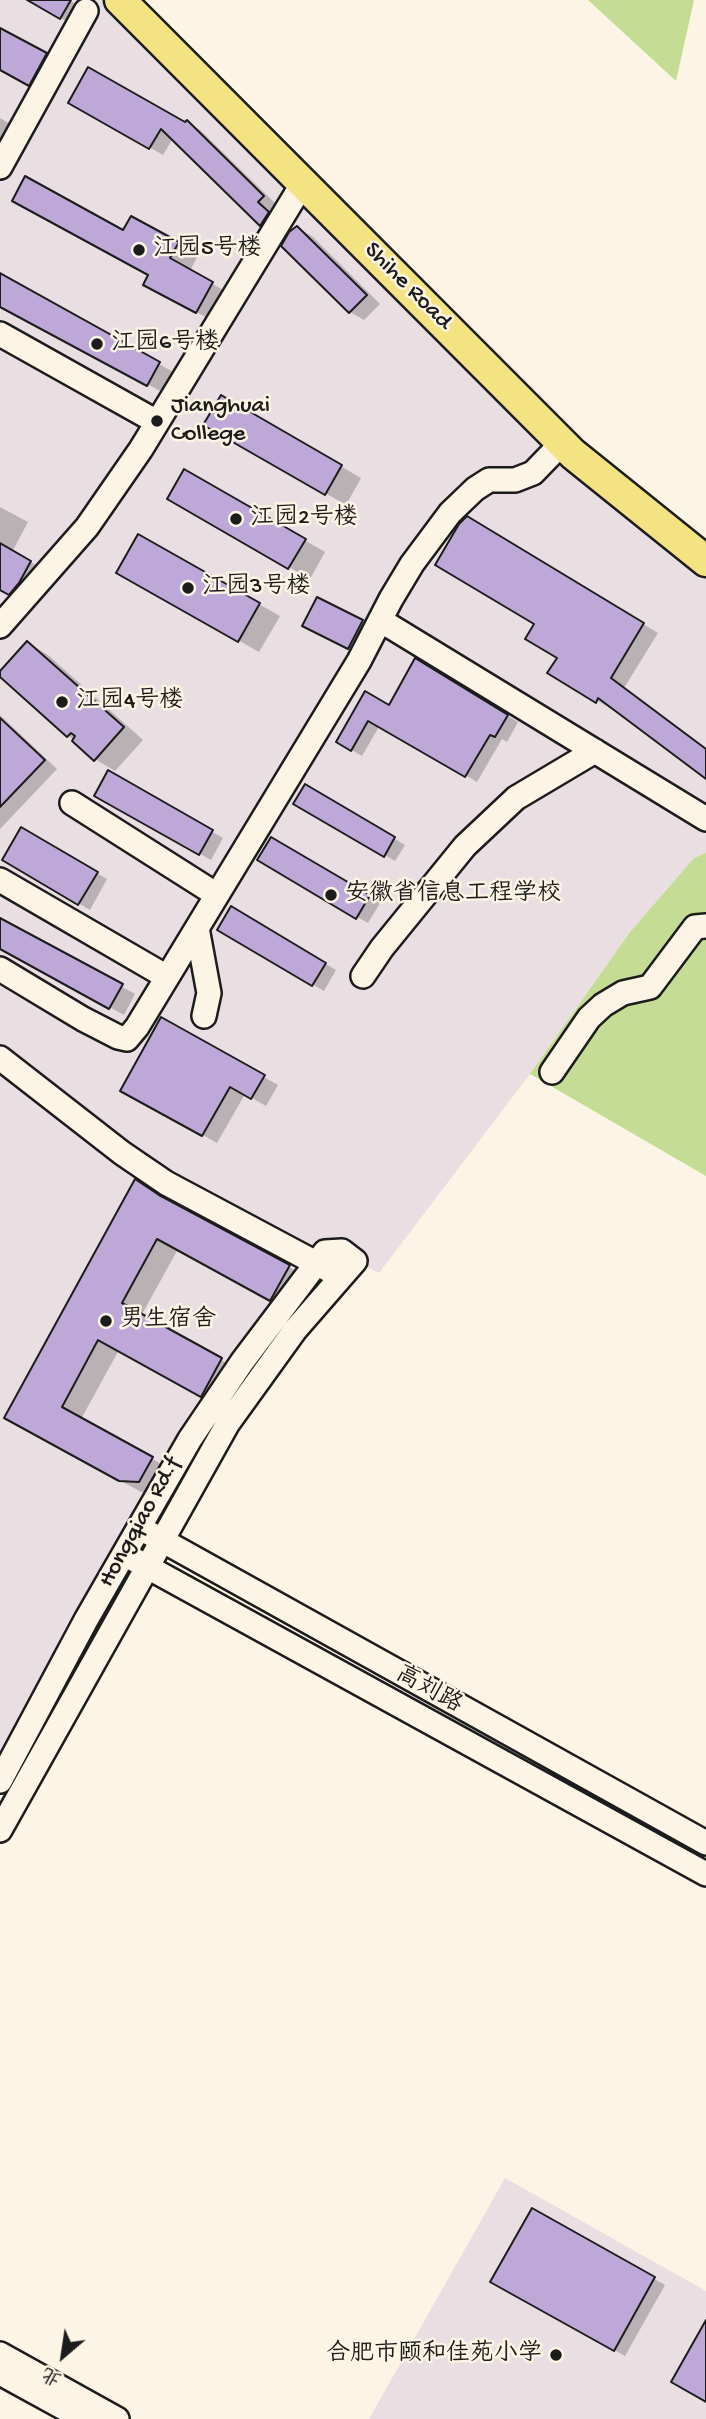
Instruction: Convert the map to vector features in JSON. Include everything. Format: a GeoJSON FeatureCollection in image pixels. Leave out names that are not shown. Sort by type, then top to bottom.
{"type":"FeatureCollection","features":[{"type":"Feature","properties":{"kind":"main road","name":"Shihe Road"},"geometry":{"type":"LineString","coordinates":[[121,0],[562,443],[706,561]]}},
{"type":"Feature","properties":{"kind":"main road","name":"Shihe Road"},"geometry":{"type":"LineString","coordinates":[[143,0],[596,449],[706,537]]}},
{"type":"Feature","properties":{"kind":"street"},"geometry":{"type":"LineString","coordinates":[[0,167],[86,11]]}},
{"type":"Feature","properties":{"kind":"street"},"geometry":{"type":"LineString","coordinates":[[0,626],[87,527],[157,422],[303,183]]}},
{"type":"Feature","properties":{"kind":"street"},"geometry":{"type":"LineString","coordinates":[[0,334],[157,422]]}},
{"type":"Feature","properties":{"kind":"street"},"geometry":{"type":"LineString","coordinates":[[0,969],[83,1019],[127,1039],[137,1027],[359,661],[412,564],[450,513],[467,497],[489,480],[515,480],[533,473],[562,443]]}},
{"type":"Feature","properties":{"kind":"street"},"geometry":{"type":"LineString","coordinates":[[380,620],[706,819]]}},
{"type":"Feature","properties":{"kind":"street"},"geometry":{"type":"LineString","coordinates":[[363,976],[382,948],[465,846],[516,798],[595,751]]}},
{"type":"Feature","properties":{"kind":"street"},"geometry":{"type":"LineString","coordinates":[[72,803],[217,895]]}},
{"type":"Feature","properties":{"kind":"street"},"geometry":{"type":"LineString","coordinates":[[0,880],[167,977]]}},
{"type":"Feature","properties":{"kind":"street"},"geometry":{"type":"LineString","coordinates":[[552,1072],[589,1018],[603,1005],[623,993],[650,987],[695,927],[706,926]]}},
{"type":"Feature","properties":{"kind":"street"},"geometry":{"type":"LineString","coordinates":[[197,928],[209,993],[204,1016]]}},
{"type":"Feature","properties":{"kind":"street"},"geometry":{"type":"LineString","coordinates":[[0,1058],[122,1153],[166,1183],[321,1257],[242,1362],[197,1428],[0,1781]]}},
{"type":"Feature","properties":{"kind":"street","name":"Hongqiao Rd.f"},"geometry":{"type":"LineString","coordinates":[[0,1830],[228,1423],[295,1330],[348,1268],[321,1257]]}},
{"type":"Feature","properties":{"kind":"street","name":"高刘路"},"geometry":{"type":"LineString","coordinates":[[139,1528],[706,1843]]}},
{"type":"Feature","properties":{"kind":"street","name":"高刘路"},"geometry":{"type":"LineString","coordinates":[[124,1555],[706,1874]]}},
{"type":"Feature","properties":{"kind":"street"},"geometry":{"type":"LineString","coordinates":[[0,2354],[117,2419]]}},
{"type":"Feature","properties":{"kind":"street"},"geometry":{"type":"LineString","coordinates":[[0,2373],[84,2419]]}},
{"type":"Feature","properties":{"kind":"shaded area"},"geometry":{"type":"Polygon","coordinates":[[[0,0],[120,0],[706,561],[706,853],[694,858],[630,932],[530,1074],[379,1273],[355,1261],[325,1252],[242,1362],[0,1781],[0,0]]]}},
{"type":"Feature","properties":{"kind":"shaded area","name":"合肥市颐和佳苑小学"},"geometry":{"type":"Polygon","coordinates":[[[505,2178],[706,2291],[706,2419],[369,2419],[505,2178]]]}},
{"type":"Feature","properties":{"kind":"green space"},"geometry":{"type":"Polygon","coordinates":[[[588,0],[694,0],[676,81],[588,0]]]}},
{"type":"Feature","properties":{"kind":"green space"},"geometry":{"type":"Polygon","coordinates":[[[706,853],[706,1176],[530,1074],[630,932],[694,858],[706,853]]]}},
{"type":"Feature","properties":{"kind":"building"},"geometry":{"type":"Polygon","coordinates":[[[27,0],[71,0],[60,19],[27,0]]]}},
{"type":"Feature","properties":{"kind":"building"},"geometry":{"type":"Polygon","coordinates":[[[0,28],[47,53],[29,86],[0,70],[0,28]]]}},
{"type":"Feature","properties":{"kind":"building"},"geometry":{"type":"Polygon","coordinates":[[[88,67],[185,122],[187,120],[264,196],[258,202],[269,212],[260,226],[161,129],[149,149],[68,103],[88,67]]]}},
{"type":"Feature","properties":{"kind":"building","name":"江园5号楼"},"geometry":{"type":"Polygon","coordinates":[[[25,176],[123,230],[131,216],[179,242],[170,258],[213,282],[196,313],[143,285],[148,275],[12,201],[25,176]]]}},
{"type":"Feature","properties":{"kind":"building"},"geometry":{"type":"Polygon","coordinates":[[[297,226],[367,295],[349,313],[281,246],[289,232],[297,226]]]}},
{"type":"Feature","properties":{"kind":"building","name":"江园6号楼"},"geometry":{"type":"Polygon","coordinates":[[[0,273],[160,362],[147,386],[0,307],[0,273]]]}},
{"type":"Feature","properties":{"kind":"building"},"geometry":{"type":"Polygon","coordinates":[[[221,395],[342,465],[325,495],[203,425],[221,395]]]}},
{"type":"Feature","properties":{"kind":"building","name":"江园2号楼"},"geometry":{"type":"Polygon","coordinates":[[[184,469],[306,539],[288,569],[167,499],[184,469]]]}},
{"type":"Feature","properties":{"kind":"building"},"geometry":{"type":"Polygon","coordinates":[[[467,516],[644,623],[611,678],[706,749],[706,779],[598,698],[596,703],[547,673],[557,658],[525,639],[534,624],[435,565],[459,524],[467,516]]]}},
{"type":"Feature","properties":{"kind":"building","name":"江园3号楼"},"geometry":{"type":"Polygon","coordinates":[[[138,534],[260,603],[238,642],[116,573],[138,534]]]}},
{"type":"Feature","properties":{"kind":"building"},"geometry":{"type":"Polygon","coordinates":[[[0,543],[31,561],[9,595],[0,590],[0,543]]]}},
{"type":"Feature","properties":{"kind":"building"},"geometry":{"type":"Polygon","coordinates":[[[317,597],[363,620],[348,649],[302,626],[317,597]]]}},
{"type":"Feature","properties":{"kind":"building","name":"江园4号楼"},"geometry":{"type":"Polygon","coordinates":[[[27,641],[124,727],[94,761],[72,741],[75,736],[71,733],[67,737],[0,677],[0,671],[27,641]]]}},
{"type":"Feature","properties":{"kind":"building"},"geometry":{"type":"Polygon","coordinates":[[[415,658],[508,715],[495,737],[490,735],[465,777],[368,721],[351,751],[336,742],[365,691],[389,705],[415,658]]]}},
{"type":"Feature","properties":{"kind":"building"},"geometry":{"type":"Polygon","coordinates":[[[0,718],[45,760],[0,807],[0,718]]]}},
{"type":"Feature","properties":{"kind":"building"},"geometry":{"type":"Polygon","coordinates":[[[108,770],[213,830],[199,855],[94,796],[108,770]]]}},
{"type":"Feature","properties":{"kind":"building"},"geometry":{"type":"Polygon","coordinates":[[[305,784],[395,837],[384,857],[293,804],[305,784]]]}},
{"type":"Feature","properties":{"kind":"building"},"geometry":{"type":"Polygon","coordinates":[[[21,827],[98,872],[78,905],[2,860],[21,827]]]}},
{"type":"Feature","properties":{"kind":"building"},"geometry":{"type":"Polygon","coordinates":[[[271,837],[370,895],[356,919],[257,860],[271,837]]]}},
{"type":"Feature","properties":{"kind":"building"},"geometry":{"type":"Polygon","coordinates":[[[231,906],[326,963],[312,986],[217,930],[231,906]]]}},
{"type":"Feature","properties":{"kind":"building"},"geometry":{"type":"Polygon","coordinates":[[[0,918],[123,984],[109,1009],[0,949],[0,918]]]}},
{"type":"Feature","properties":{"kind":"building"},"geometry":{"type":"Polygon","coordinates":[[[161,1017],[265,1075],[251,1099],[230,1087],[202,1136],[120,1091],[161,1017]]]}},
{"type":"Feature","properties":{"kind":"building","name":"男生宿舍"},"geometry":{"type":"Polygon","coordinates":[[[135,1179],[159,1195],[290,1265],[270,1301],[157,1239],[122,1303],[222,1358],[201,1397],[98,1340],[62,1407],[153,1457],[139,1482],[119,1481],[4,1418],[135,1179]]]}},
{"type":"Feature","properties":{"kind":"building"},"geometry":{"type":"Polygon","coordinates":[[[532,2208],[655,2277],[614,2351],[490,2282],[532,2208]]]}},
{"type":"Feature","properties":{"kind":"building"},"geometry":{"type":"Polygon","coordinates":[[[706,2320],[706,2402],[671,2382],[706,2320]]]}},
{"type":"Feature","properties":{"kind":"place","name":"江园5号楼"},"geometry":{"type":"Point","coordinates":[139,250]}},
{"type":"Feature","properties":{"kind":"place","name":"江园6号楼"},"geometry":{"type":"Point","coordinates":[97,344]}},
{"type":"Feature","properties":{"kind":"place","name":"Jianghuai College"},"geometry":{"type":"Point","coordinates":[157,421]}},
{"type":"Feature","properties":{"kind":"place","name":"江园2号楼"},"geometry":{"type":"Point","coordinates":[236,519]}},
{"type":"Feature","properties":{"kind":"place","name":"江园3号楼"},"geometry":{"type":"Point","coordinates":[188,588]}},
{"type":"Feature","properties":{"kind":"place","name":"江园4号楼"},"geometry":{"type":"Point","coordinates":[62,702]}},
{"type":"Feature","properties":{"kind":"place","name":"安徽省信息工程学校"},"geometry":{"type":"Point","coordinates":[331,895]}},
{"type":"Feature","properties":{"kind":"place","name":"男生宿舍"},"geometry":{"type":"Point","coordinates":[106,1321]}},
{"type":"Feature","properties":{"kind":"place","name":"合肥市颐和佳苑小学"},"geometry":{"type":"Point","coordinates":[556,2355]}}]}
